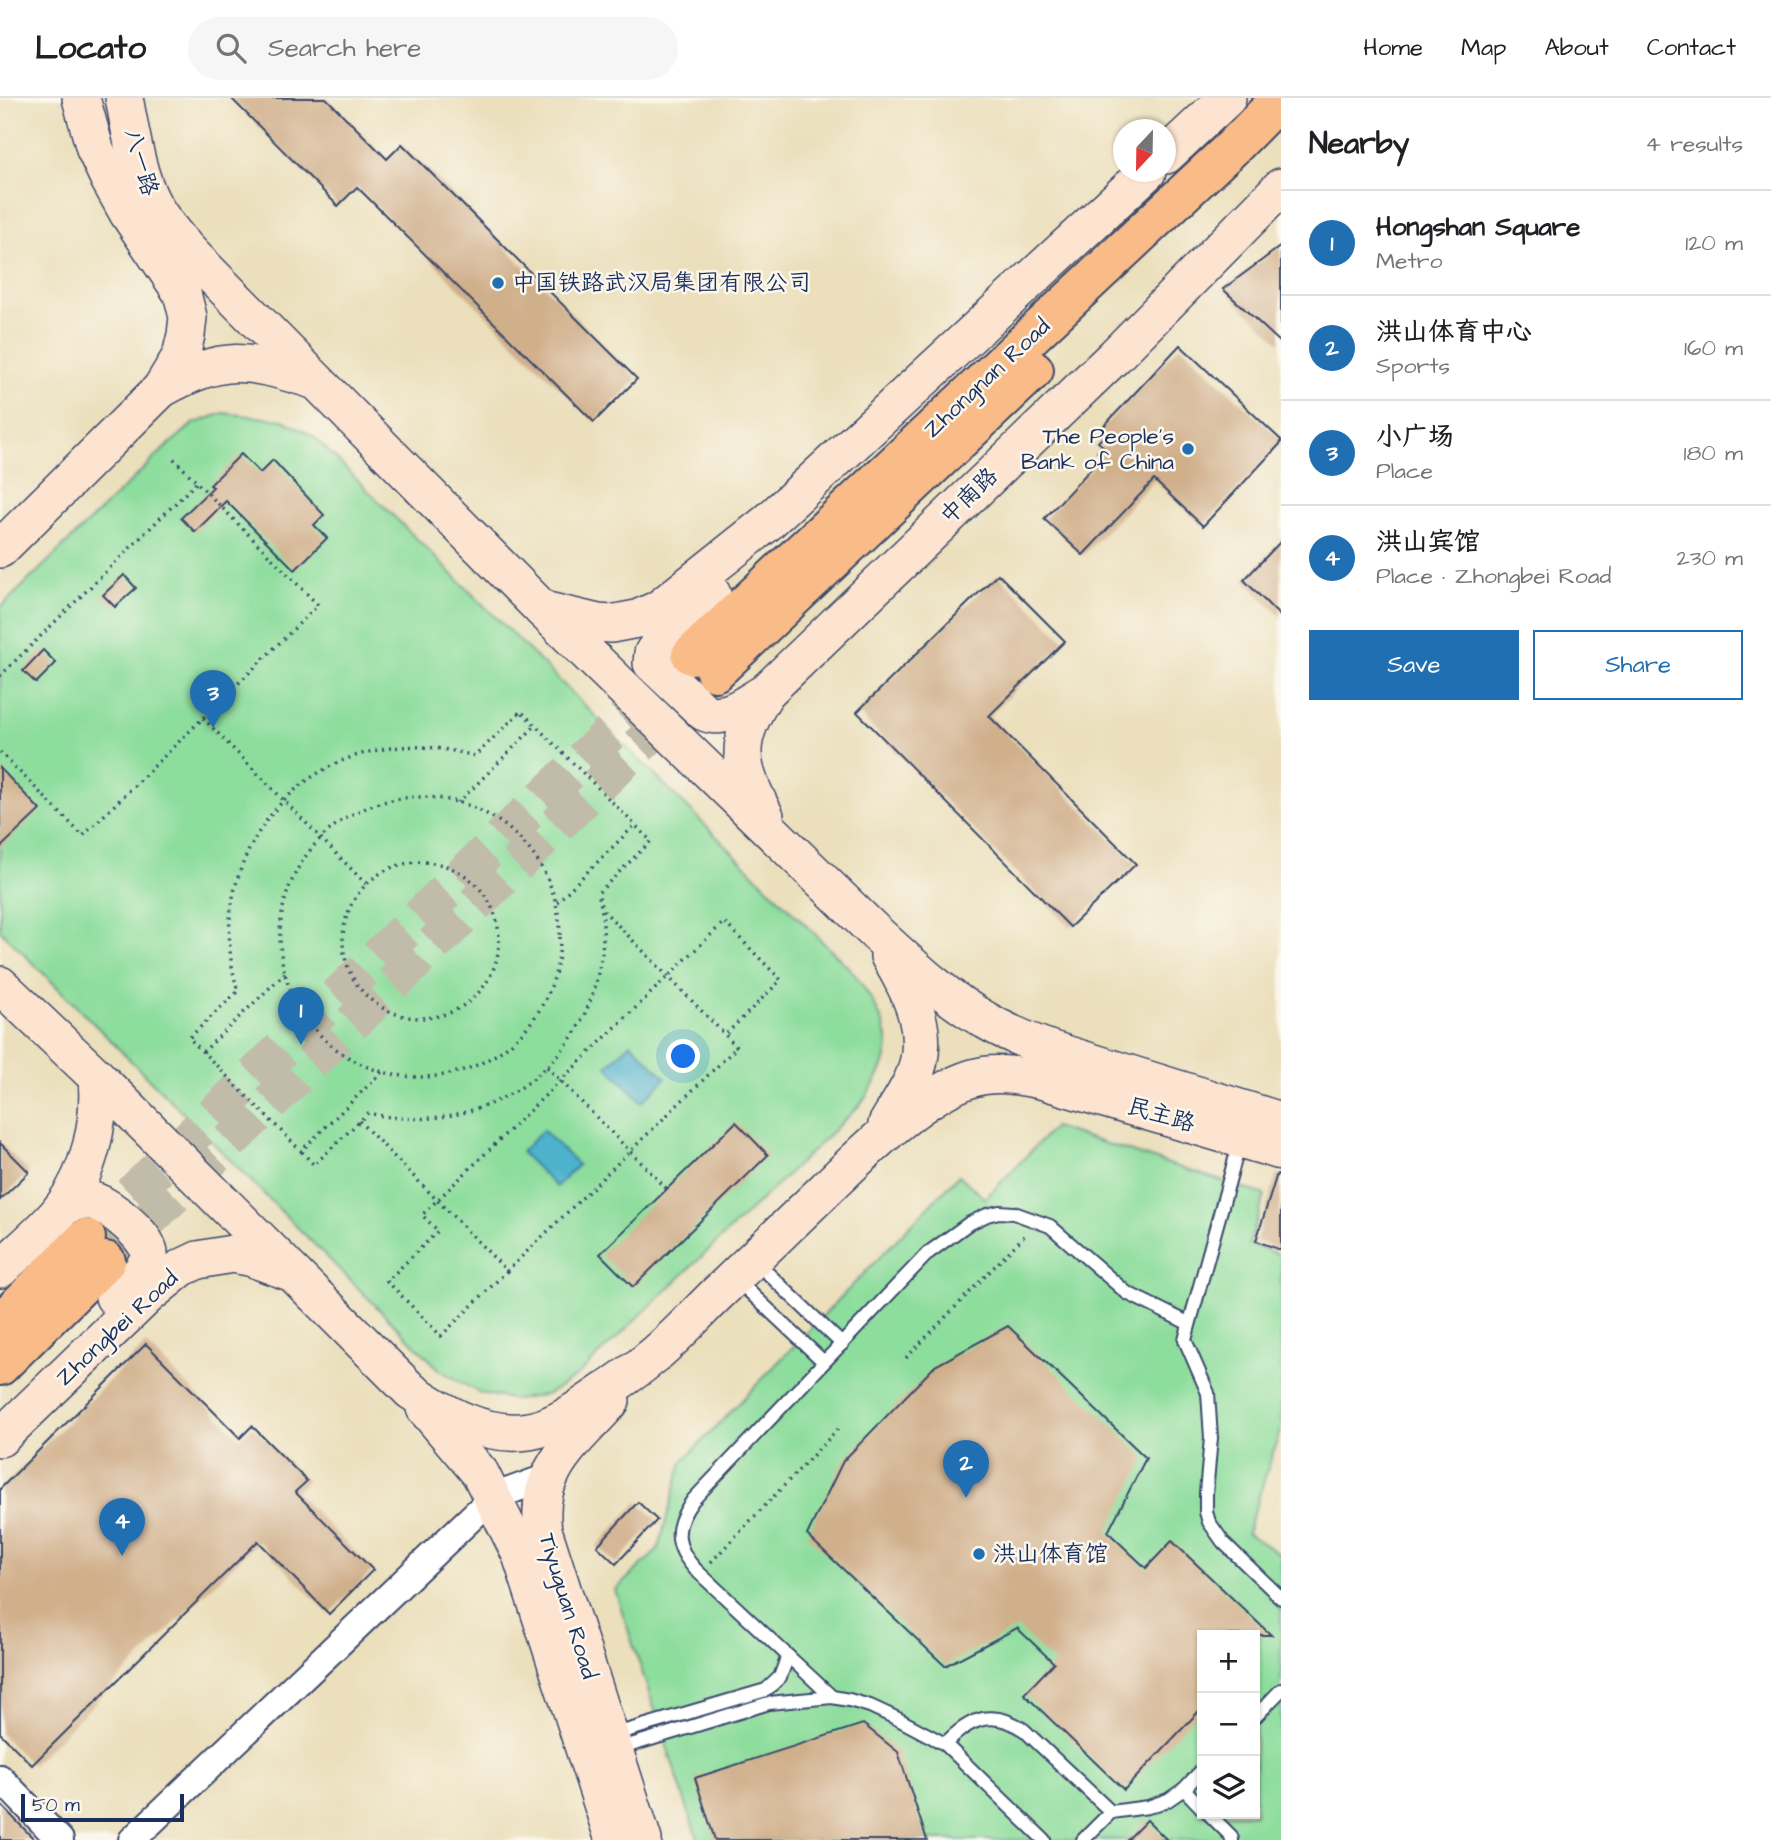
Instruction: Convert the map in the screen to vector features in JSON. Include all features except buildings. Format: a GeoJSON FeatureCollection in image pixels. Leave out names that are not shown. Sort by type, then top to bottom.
{"type":"FeatureCollection","features":[{"type":"Feature","properties":{"kind":"main road"},"geometry":{"type":"LineString","coordinates":[[0,549],[161,389],[181,356],[187,327],[187,307],[182,293],[109,180],[95,149],[80,98]]}},
{"type":"Feature","properties":{"kind":"main road","name":"八一路"},"geometry":{"type":"LineString","coordinates":[[124,98],[144,181],[152,202],[166,225],[192,255],[542,610],[874,931]]}},
{"type":"Feature","properties":{"kind":"main road"},"geometry":{"type":"LineString","coordinates":[[1176,146],[1227,98]]}},
{"type":"Feature","properties":{"kind":"main road","name":"Zhongnan Road"},"geometry":{"type":"LineString","coordinates":[[1281,98],[703,663],[1281,136]]}},
{"type":"Feature","properties":{"kind":"main road","name":"Zhongnan Road"},"geometry":{"type":"LineString","coordinates":[[542,610],[598,623],[624,623],[659,609],[767,523],[1136,182]]}},
{"type":"Feature","properties":{"kind":"main road","name":"中南路"},"geometry":{"type":"LineString","coordinates":[[775,836],[747,779],[743,763],[745,732],[766,692],[1115,356],[1281,187]]}},
{"type":"Feature","properties":{"kind":"main road"},"geometry":{"type":"LineString","coordinates":[[161,389],[200,369],[230,362],[263,365],[314,380]]}},
{"type":"Feature","properties":{"kind":"main road"},"geometry":{"type":"LineString","coordinates":[[766,692],[730,713],[711,716],[656,668],[651,660],[659,644],[756,551],[767,523]]}},
{"type":"Feature","properties":{"kind":"main road"},"geometry":{"type":"LineString","coordinates":[[874,931],[918,971],[982,1019],[1018,1037],[1045,1065]]}},
{"type":"Feature","properties":{"kind":"main road"},"geometry":{"type":"LineString","coordinates":[[874,931],[905,982],[916,1007],[920,1050],[913,1079],[877,1140]]}},
{"type":"Feature","properties":{"kind":"main road"},"geometry":{"type":"LineString","coordinates":[[0,985],[97,1077],[411,1391],[465,1422],[496,1430],[529,1431],[555,1422],[647,1361],[877,1140],[930,1101],[975,1077],[1045,1065]]}},
{"type":"Feature","properties":{"kind":"main road","name":"民主路"},"geometry":{"type":"LineString","coordinates":[[1045,1065],[1281,1121]]}},
{"type":"Feature","properties":{"kind":"main road","name":"民主路"},"geometry":{"type":"LineString","coordinates":[[1045,1065],[1281,1151]]}},
{"type":"Feature","properties":{"kind":"main road"},"geometry":{"type":"LineString","coordinates":[[0,1269],[62,1208],[77,1182],[93,1140],[98,1111],[97,1077]]}},
{"type":"Feature","properties":{"kind":"main road"},"geometry":{"type":"LineString","coordinates":[[62,1208],[77,1202],[99,1203],[120,1216],[149,1248],[148,1259],[141,1271],[95,1315],[85,1356]]}},
{"type":"Feature","properties":{"kind":"main road"},"geometry":{"type":"LineString","coordinates":[[0,1323],[96,1250],[0,1366]]}},
{"type":"Feature","properties":{"kind":"main road","name":"Zhongbei Road"},"geometry":{"type":"LineString","coordinates":[[0,1438],[171,1274],[198,1260],[232,1254],[292,1272]]}},
{"type":"Feature","properties":{"kind":"main road","name":"Tiyuguan Road"},"geometry":{"type":"LineString","coordinates":[[643,1840],[543,1530],[541,1508],[548,1477],[561,1458],[647,1361]]}},
{"type":"Feature","properties":{"kind":"main road","name":"Tiyuguan Road"},"geometry":{"type":"LineString","coordinates":[[411,1391],[472,1464],[493,1497],[521,1555],[614,1840]]}},
{"type":"Feature","properties":{"kind":"street"},"geometry":{"type":"LineString","coordinates":[[132,1840],[493,1497],[548,1477]]}},
{"type":"Feature","properties":{"kind":"street"},"geometry":{"type":"LineString","coordinates":[[0,1778],[60,1840]]}},
{"type":"Feature","properties":{"kind":"lane"},"geometry":{"type":"LineString","coordinates":[[1240,1138],[1185,1335],[1188,1352],[1208,1393],[1211,1438],[1206,1493],[1207,1517],[1223,1542],[1281,1598]]}},
{"type":"Feature","properties":{"kind":"lane"},"geometry":{"type":"LineString","coordinates":[[832,1698],[699,1573],[680,1548],[679,1526],[686,1510],[824,1362],[928,1253],[968,1224],[999,1212],[1014,1213],[1038,1221],[1059,1232],[1127,1293],[1188,1324]]}},
{"type":"Feature","properties":{"kind":"lane"},"geometry":{"type":"LineString","coordinates":[[744,1268],[842,1344]]}},
{"type":"Feature","properties":{"kind":"lane"},"geometry":{"type":"LineString","coordinates":[[744,1268],[824,1362]]}},
{"type":"Feature","properties":{"kind":"lane"},"geometry":{"type":"LineString","coordinates":[[612,1743],[766,1690],[780,1677],[788,1656]]}},
{"type":"Feature","properties":{"kind":"lane"},"geometry":{"type":"LineString","coordinates":[[1260,1712],[1281,1690]]}},
{"type":"Feature","properties":{"kind":"lane"},"geometry":{"type":"LineString","coordinates":[[612,1743],[769,1703],[832,1698],[870,1706],[944,1744],[1044,1840]]}},
{"type":"Feature","properties":{"kind":"lane"},"geometry":{"type":"LineString","coordinates":[[944,1744],[970,1722],[987,1718],[1011,1722],[1024,1730],[1111,1812]]}},
{"type":"Feature","properties":{"kind":"lane"},"geometry":{"type":"LineString","coordinates":[[1083,1840],[1111,1812],[1160,1804],[1184,1789],[1197,1775]]}},
{"type":"Feature","properties":{"kind":"lane"},"geometry":{"type":"LineString","coordinates":[[1184,1789],[1197,1803]]}},
{"type":"Feature","properties":{"kind":"lane"},"geometry":{"type":"LineString","coordinates":[[1214,1819],[1232,1840]]}},
{"type":"Feature","properties":{"kind":"path"},"geometry":{"type":"LineString","coordinates":[[0,752],[83,836],[318,605],[172,457]]}},
{"type":"Feature","properties":{"kind":"path"},"geometry":{"type":"LineString","coordinates":[[0,676],[197,482]]}},
{"type":"Feature","properties":{"kind":"path"},"geometry":{"type":"LineString","coordinates":[[521,711],[535,726],[650,841],[598,893],[603,910],[601,964],[594,993],[577,1028],[547,1067],[524,1086],[498,1101],[470,1112],[441,1118],[412,1120],[368,1113],[314,1166],[189,1038],[238,991],[230,956],[229,927],[239,870],[251,843],[267,819],[285,800],[309,779],[334,765],[361,754],[419,746],[475,756],[521,711]]}},
{"type":"Feature","properties":{"kind":"path"},"geometry":{"type":"LineString","coordinates":[[203,718],[366,884]]}},
{"type":"Feature","properties":{"kind":"path"},"geometry":{"type":"LineString","coordinates":[[458,803],[535,726]]}},
{"type":"Feature","properties":{"kind":"path"},"geometry":{"type":"LineString","coordinates":[[421,798],[458,803],[480,811],[501,823],[520,839],[542,868],[556,902],[560,951],[556,975],[541,1009],[519,1038],[478,1065],[455,1073],[406,1076],[382,1072],[349,1057],[321,1035],[294,997],[285,973],[281,950],[285,901],[293,878],[305,857],[321,838],[361,810],[384,802],[421,798]]}},
{"type":"Feature","properties":{"kind":"path"},"geometry":{"type":"LineString","coordinates":[[556,902],[635,825]]}},
{"type":"Feature","properties":{"kind":"path"},"geometry":{"type":"LineString","coordinates":[[418,862],[437,863],[455,869],[473,882],[488,898],[497,918],[500,940],[497,962],[488,982],[474,999],[455,1011],[434,1018],[412,1018],[390,1013],[372,1001],[356,985],[346,965],[342,944],[352,901],[366,884],[381,872],[418,862]]}},
{"type":"Feature","properties":{"kind":"path"},"geometry":{"type":"LineString","coordinates":[[603,910],[668,976],[725,1035],[737,1047],[441,1336],[387,1281],[438,1231],[422,1215],[437,1201],[561,1080],[668,976],[724,922],[781,980],[725,1035]]}},
{"type":"Feature","properties":{"kind":"path"},"geometry":{"type":"LineString","coordinates":[[203,1052],[285,973]]}},
{"type":"Feature","properties":{"kind":"path"},"geometry":{"type":"LineString","coordinates":[[547,1067],[667,1189]]}},
{"type":"Feature","properties":{"kind":"path"},"geometry":{"type":"LineString","coordinates":[[301,1152],[382,1072]]}},
{"type":"Feature","properties":{"kind":"path"},"geometry":{"type":"LineString","coordinates":[[359,1121],[507,1271]]}},
{"type":"Feature","properties":{"kind":"path"},"geometry":{"type":"LineString","coordinates":[[906,1358],[1038,1221]]}},
{"type":"Feature","properties":{"kind":"path"},"geometry":{"type":"LineString","coordinates":[[699,1573],[838,1429]]}},
{"type":"Feature","properties":{"kind":"green space"},"geometry":{"type":"Polygon","coordinates":[[[223,413],[283,420],[313,436],[853,972],[877,1010],[886,1032],[888,1042],[883,1067],[859,1106],[578,1375],[548,1394],[516,1400],[480,1393],[441,1371],[0,930],[0,608],[164,449],[193,424],[223,413]]]}},
{"type":"Feature","properties":{"kind":"green space"},"geometry":{"type":"Polygon","coordinates":[[[1054,1127],[1265,1195],[1249,1244],[1281,1255],[1281,1428],[1247,1533],[1281,1555],[1281,1840],[698,1840],[615,1590],[658,1550],[682,1462],[959,1175],[985,1199],[1054,1127]]]}},
{"type":"Feature","properties":{"kind":"water"},"geometry":{"type":"Polygon","coordinates":[[[631,1043],[666,1078],[642,1102],[607,1066],[631,1043]]]}},
{"type":"Feature","properties":{"kind":"water"},"geometry":{"type":"Polygon","coordinates":[[[543,1130],[578,1165],[556,1187],[521,1152],[543,1130]]]}},
{"type":"Feature","properties":{"kind":"tunnel"},"geometry":{"type":"LineString","coordinates":[[106,1261],[714,673]]}},
{"type":"Feature","properties":{"kind":"tunnel"},"geometry":{"type":"LineString","coordinates":[[90,1234],[664,681]]}},
{"type":"Feature","properties":{"kind":"place","name":"中国铁路武汉局集团有限公司"},"geometry":{"type":"Point","coordinates":[498,283]}},
{"type":"Feature","properties":{"kind":"place","name":"The People's Bank of China"},"geometry":{"type":"Point","coordinates":[1188,449]}},
{"type":"Feature","properties":{"kind":"place","name":"小广场"},"geometry":{"type":"Point","coordinates":[213,728]}},
{"type":"Feature","properties":{"kind":"place","name":"Hongshan Square"},"geometry":{"type":"Point","coordinates":[301,1045]}},
{"type":"Feature","properties":{"kind":"place","name":"洪山体育中心"},"geometry":{"type":"Point","coordinates":[966,1498]}},
{"type":"Feature","properties":{"kind":"place","name":"洪山体育馆"},"geometry":{"type":"Point","coordinates":[979,1554]}},
{"type":"Feature","properties":{"kind":"place","name":"洪山宾馆"},"geometry":{"type":"Point","coordinates":[122,1556]}}]}
